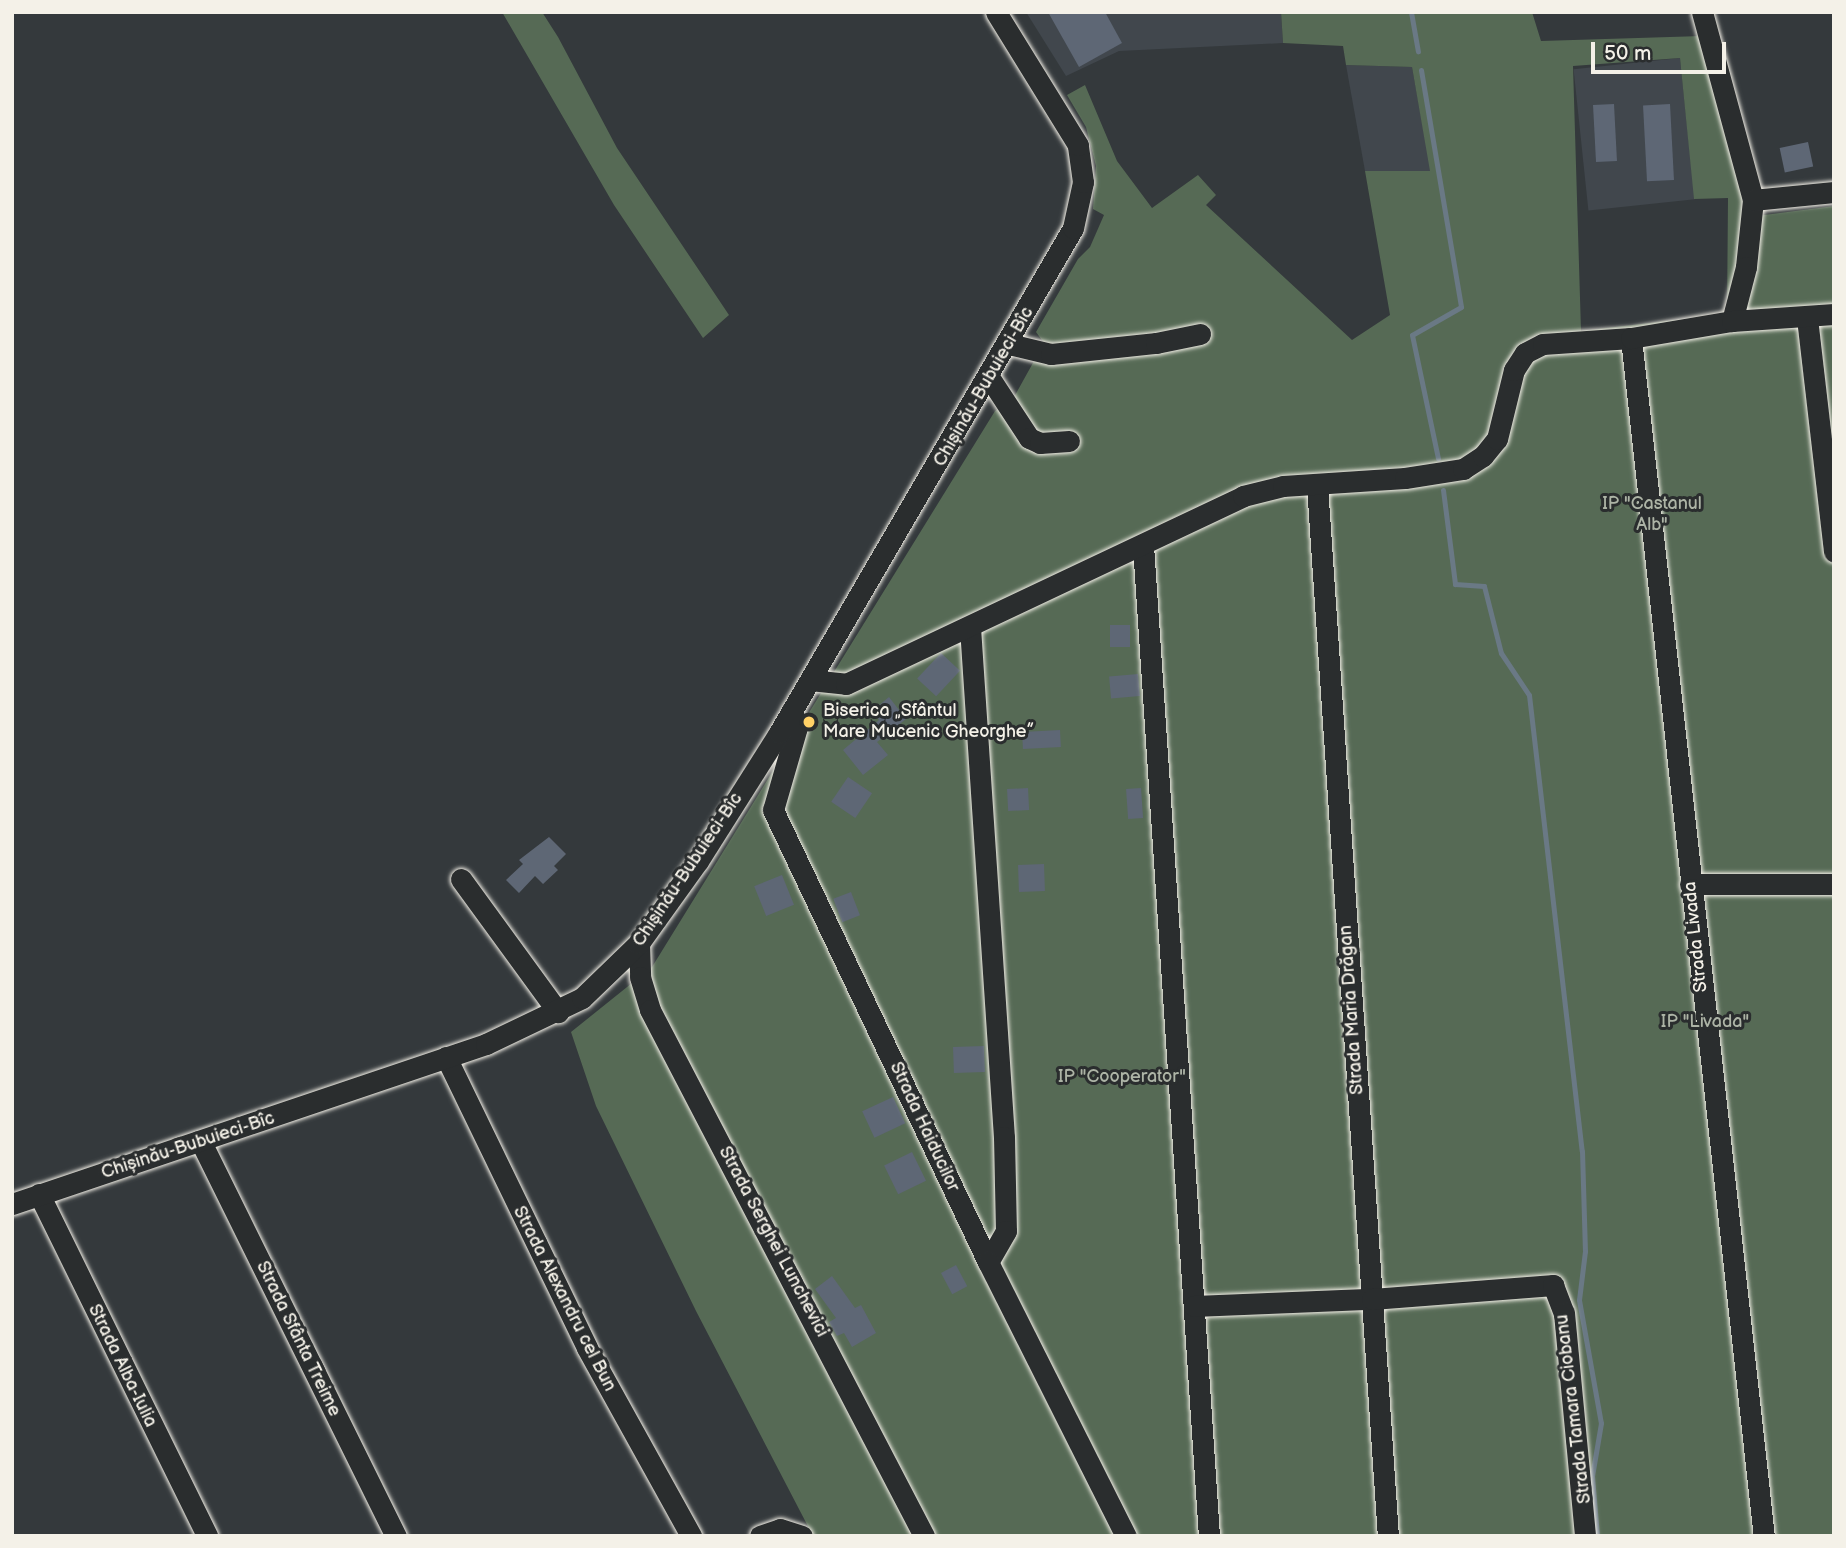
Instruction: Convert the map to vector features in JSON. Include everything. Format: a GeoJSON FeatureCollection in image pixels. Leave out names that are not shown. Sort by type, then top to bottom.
{"type":"FeatureCollection","features":[{"type":"Feature","properties":{"kind":"street","name":"Chișinău-Bubuieci-Bîc"},"geometry":{"type":"LineString","coordinates":[[12,1204],[446,1057],[558,1012],[601,982],[639,943],[698,861],[810,680],[1046,280],[1081,205],[1082,162],[1071,126],[996,12]]}},
{"type":"Feature","properties":{"kind":"street"},"geometry":{"type":"LineString","coordinates":[[1702,12],[1753,200],[1746,267],[1732,321]]}},
{"type":"Feature","properties":{"kind":"street"},"geometry":{"type":"LineString","coordinates":[[1753,200],[1834,192]]}},
{"type":"Feature","properties":{"kind":"street"},"geometry":{"type":"LineString","coordinates":[[810,680],[846,684],[1243,496],[1283,486],[1317,485],[1463,469],[1483,456],[1497,439],[1506,392],[1525,353],[1543,344],[1631,338],[1732,321],[1807,318],[1834,314]]}},
{"type":"Feature","properties":{"kind":"street"},"geometry":{"type":"LineString","coordinates":[[1807,318],[1834,551]]}},
{"type":"Feature","properties":{"kind":"street"},"geometry":{"type":"LineString","coordinates":[[1009,344],[1051,354],[1156,343],[1200,334]]}},
{"type":"Feature","properties":{"kind":"street","name":"Strada Livada"},"geometry":{"type":"LineString","coordinates":[[1631,338],[1764,1536]]}},
{"type":"Feature","properties":{"kind":"street"},"geometry":{"type":"LineString","coordinates":[[989,377],[1029,438],[1040,443],[1069,441]]}},
{"type":"Feature","properties":{"kind":"street","name":"Strada Maria Drăgan"},"geometry":{"type":"LineString","coordinates":[[1317,485],[1388,1536]]}},
{"type":"Feature","properties":{"kind":"street"},"geometry":{"type":"LineString","coordinates":[[1143,545],[1209,1536]]}},
{"type":"Feature","properties":{"kind":"street"},"geometry":{"type":"LineString","coordinates":[[970,627],[1004,1137],[1006,1231],[988,1262]]}},
{"type":"Feature","properties":{"kind":"street","name":"Strada Haiducilor"},"geometry":{"type":"LineString","coordinates":[[792,710],[797,727],[773,810],[988,1262],[1126,1536]]}},
{"type":"Feature","properties":{"kind":"street"},"geometry":{"type":"LineString","coordinates":[[461,878],[558,1012]]}},
{"type":"Feature","properties":{"kind":"street"},"geometry":{"type":"LineString","coordinates":[[1690,884],[1834,884]]}},
{"type":"Feature","properties":{"kind":"street","name":"Strada Serghei Lunchevici"},"geometry":{"type":"LineString","coordinates":[[639,943],[640,977],[650,1010],[924,1536]]}},
{"type":"Feature","properties":{"kind":"street","name":"Strada Alexandru cel Bun"},"geometry":{"type":"LineString","coordinates":[[446,1057],[557,1289],[691,1536]]}},
{"type":"Feature","properties":{"kind":"street","name":"Strada Sfânta Treime"},"geometry":{"type":"LineString","coordinates":[[201,1142],[396,1536]]}},
{"type":"Feature","properties":{"kind":"street","name":"Strada Alba-Iulia"},"geometry":{"type":"LineString","coordinates":[[40,1195],[207,1536]]}},
{"type":"Feature","properties":{"kind":"street","name":"Strada Tamara Ciobanu"},"geometry":{"type":"LineString","coordinates":[[1371,1299],[1553,1285],[1564,1312],[1585,1536]]}},
{"type":"Feature","properties":{"kind":"street"},"geometry":{"type":"LineString","coordinates":[[1195,1306],[1371,1299]]}},
{"type":"Feature","properties":{"kind":"street"},"geometry":{"type":"LineString","coordinates":[[761,1536],[780,1529],[802,1536]]}},
{"type":"Feature","properties":{"kind":"shaded area"},"geometry":{"type":"Polygon","coordinates":[[[1026,12],[1281,12],[1283,43],[1119,51],[1066,76],[1026,12]]]}},
{"type":"Feature","properties":{"kind":"shaded area"},"geometry":{"type":"Polygon","coordinates":[[[1680,58],[1695,199],[1588,210],[1574,69],[1680,58]]]}},
{"type":"Feature","properties":{"kind":"shaded area"},"geometry":{"type":"Polygon","coordinates":[[[1346,65],[1412,67],[1431,171],[1365,171],[1346,65]]]}},
{"type":"Feature","properties":{"kind":"green space"},"geometry":{"type":"Polygon","coordinates":[[[502,12],[542,12],[558,37],[617,148],[729,315],[703,338],[614,205],[502,12]]]}},
{"type":"Feature","properties":{"kind":"green space","name":"IP \"Cooperator\""},"geometry":{"type":"Polygon","coordinates":[[[1281,12],[1532,12],[1541,41],[1702,36],[1748,217],[1834,206],[1834,1536],[813,1536],[696,1311],[596,1106],[571,1032],[652,967],[995,411],[1013,399],[1044,343],[1036,332],[1078,259],[1090,247],[1104,215],[1093,209],[1096,166],[1086,127],[1067,95],[1085,85],[1117,161],[1152,208],[1198,175],[1216,195],[1206,205],[1352,340],[1390,315],[1365,171],[1430,171],[1412,67],[1346,65],[1343,46],[1283,43],[1281,12]],[[1680,58],[1573,66],[1581,331],[1727,314],[1728,198],[1694,199],[1680,58]]]}},
{"type":"Feature","properties":{"kind":"building"},"geometry":{"type":"Polygon","coordinates":[[[1048,12],[1105,12],[1122,43],[1079,67],[1048,12]]]}},
{"type":"Feature","properties":{"kind":"building"},"geometry":{"type":"Polygon","coordinates":[[[1614,104],[1617,161],[1596,162],[1593,105],[1614,104]]]}},
{"type":"Feature","properties":{"kind":"building"},"geometry":{"type":"Polygon","coordinates":[[[1670,104],[1674,180],[1647,181],[1643,105],[1670,104]]]}},
{"type":"Feature","properties":{"kind":"building"},"geometry":{"type":"Polygon","coordinates":[[[1808,142],[1813,166],[1785,172],[1780,148],[1808,142]]]}},
{"type":"Feature","properties":{"kind":"building"},"geometry":{"type":"Polygon","coordinates":[[[1110,625],[1130,625],[1130,647],[1110,647],[1110,625]]]}},
{"type":"Feature","properties":{"kind":"building"},"geometry":{"type":"Polygon","coordinates":[[[941,653],[960,671],[936,696],[917,679],[941,653]]]}},
{"type":"Feature","properties":{"kind":"building"},"geometry":{"type":"Polygon","coordinates":[[[1138,674],[1140,696],[1111,698],[1109,677],[1138,674]]]}},
{"type":"Feature","properties":{"kind":"building"},"geometry":{"type":"Polygon","coordinates":[[[889,697],[906,719],[877,742],[888,755],[863,775],[843,750],[879,720],[872,711],[889,697]]]}},
{"type":"Feature","properties":{"kind":"building"},"geometry":{"type":"Polygon","coordinates":[[[1060,730],[1061,747],[1023,749],[1022,732],[1060,730]]]}},
{"type":"Feature","properties":{"kind":"building"},"geometry":{"type":"Polygon","coordinates":[[[848,777],[872,793],[855,818],[831,802],[848,777]]]}},
{"type":"Feature","properties":{"kind":"building"},"geometry":{"type":"Polygon","coordinates":[[[1028,788],[1029,810],[1008,811],[1007,789],[1028,788]]]}},
{"type":"Feature","properties":{"kind":"building"},"geometry":{"type":"Polygon","coordinates":[[[1141,788],[1143,818],[1128,819],[1126,789],[1141,788]]]}},
{"type":"Feature","properties":{"kind":"building"},"geometry":{"type":"Polygon","coordinates":[[[549,837],[566,854],[554,866],[558,870],[543,884],[535,876],[519,893],[506,880],[523,864],[519,860],[549,837]]]}},
{"type":"Feature","properties":{"kind":"building"},"geometry":{"type":"Polygon","coordinates":[[[1044,864],[1045,891],[1019,892],[1018,865],[1044,864]]]}},
{"type":"Feature","properties":{"kind":"building"},"geometry":{"type":"Polygon","coordinates":[[[782,875],[794,905],[766,916],[754,886],[782,875]]]}},
{"type":"Feature","properties":{"kind":"building"},"geometry":{"type":"Polygon","coordinates":[[[851,892],[860,915],[842,922],[833,899],[851,892]]]}},
{"type":"Feature","properties":{"kind":"building"},"geometry":{"type":"Polygon","coordinates":[[[984,1046],[985,1072],[954,1073],[953,1047],[984,1046]]]}},
{"type":"Feature","properties":{"kind":"building"},"geometry":{"type":"Polygon","coordinates":[[[893,1097],[905,1123],[874,1138],[862,1111],[893,1097]]]}},
{"type":"Feature","properties":{"kind":"building"},"geometry":{"type":"Polygon","coordinates":[[[912,1152],[926,1181],[898,1194],[884,1166],[912,1152]]]}},
{"type":"Feature","properties":{"kind":"building"},"geometry":{"type":"Polygon","coordinates":[[[956,1265],[967,1286],[952,1294],[941,1273],[956,1265]]]}},
{"type":"Feature","properties":{"kind":"building"},"geometry":{"type":"Polygon","coordinates":[[[832,1276],[855,1308],[861,1305],[876,1333],[852,1347],[844,1333],[837,1336],[829,1322],[836,1318],[815,1289],[832,1276]]]}},
{"type":"Feature","properties":{"kind":"waterway"},"geometry":{"type":"LineString","coordinates":[[1411,12],[1418,51]]}},
{"type":"Feature","properties":{"kind":"waterway"},"geometry":{"type":"LineString","coordinates":[[1421,70],[1461,307],[1412,335],[1438,458]]}},
{"type":"Feature","properties":{"kind":"waterway"},"geometry":{"type":"LineString","coordinates":[[1443,490],[1455,584],[1484,586],[1501,653],[1529,695],[1582,1151],[1585,1251],[1579,1300],[1601,1423],[1592,1476],[1597,1536]]}},
{"type":"Feature","properties":{"kind":"place","name":"Biserica „Sfântul Mare Mucenic Gheorghe”"},"geometry":{"type":"Point","coordinates":[809,722]}},
{"type":"Feature","properties":{"kind":"park label","name":"IP \"Castanul Alb\""},"geometry":{"type":"Point","coordinates":[1652,515]}},
{"type":"Feature","properties":{"kind":"park label","name":"IP \"Livada\""},"geometry":{"type":"Point","coordinates":[1705,1022]}}]}
